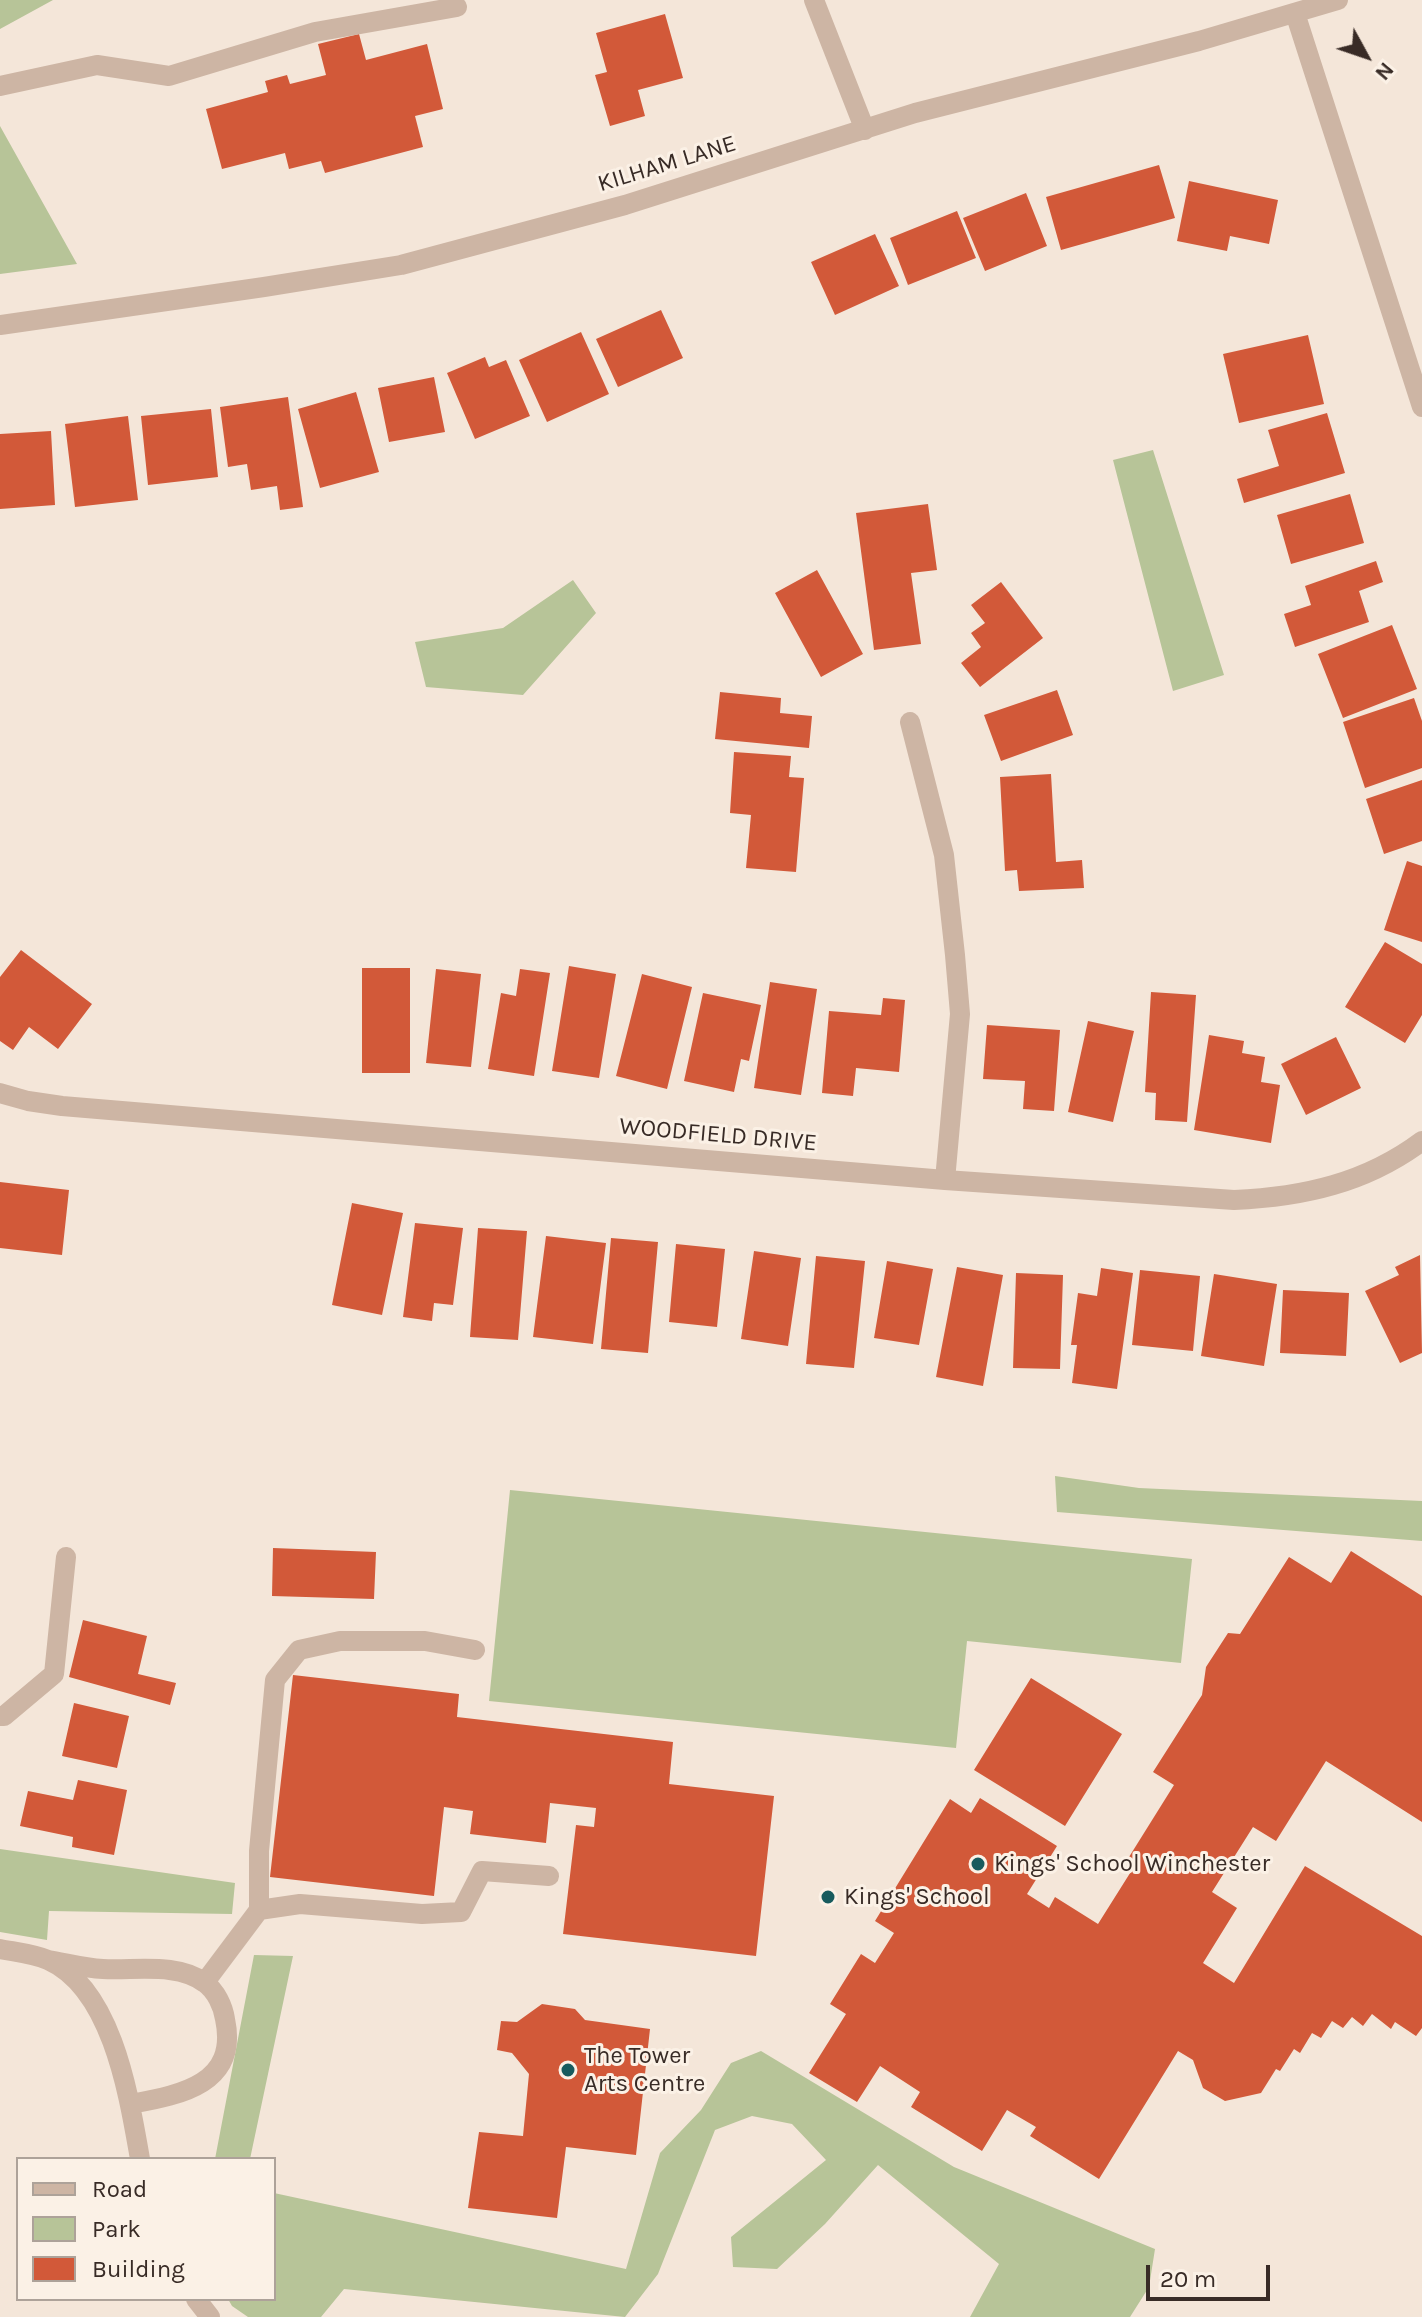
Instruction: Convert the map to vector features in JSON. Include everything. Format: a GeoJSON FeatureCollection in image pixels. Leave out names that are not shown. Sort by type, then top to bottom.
{"type":"FeatureCollection","features":[{"type":"Feature","properties":{"kind":"street"},"geometry":{"type":"LineString","coordinates":[[814,0],[865,130]]}},
{"type":"Feature","properties":{"kind":"street","name":"KILHAM LANE"},"geometry":{"type":"LineString","coordinates":[[0,325],[401,265],[625,205],[915,113],[1199,41],[1338,0]]}},
{"type":"Feature","properties":{"kind":"street"},"geometry":{"type":"LineString","coordinates":[[0,86],[97,65],[169,76],[315,32],[457,7]]}},
{"type":"Feature","properties":{"kind":"street"},"geometry":{"type":"LineString","coordinates":[[1295,13],[1422,407]]}},
{"type":"Feature","properties":{"kind":"street"},"geometry":{"type":"LineString","coordinates":[[910,722],[944,855],[960,1014],[945,1180]]}},
{"type":"Feature","properties":{"kind":"street","name":"WOODFIELD DRIVE"},"geometry":{"type":"LineString","coordinates":[[0,1093],[62,1106],[945,1180],[1234,1200],[1279,1198],[1324,1190],[1399,1158],[1422,1141]]}},
{"type":"Feature","properties":{"kind":"street"},"geometry":{"type":"LineString","coordinates":[[2,1716],[54,1674],[66,1557]]}},
{"type":"Feature","properties":{"kind":"street"},"geometry":{"type":"LineString","coordinates":[[205,1982],[259,1910],[259,1851],[275,1680],[299,1650],[340,1641],[425,1641],[475,1650]]}},
{"type":"Feature","properties":{"kind":"street"},"geometry":{"type":"LineString","coordinates":[[259,1910],[300,1904],[422,1914],[461,1912],[482,1871],[549,1876]]}},
{"type":"Feature","properties":{"kind":"street"},"geometry":{"type":"LineString","coordinates":[[0,1949],[100,1969],[169,1969],[205,1982],[222,2004],[227,2028],[226,2054],[210,2077],[181,2094],[131,2104]]}},
{"type":"Feature","properties":{"kind":"street"},"geometry":{"type":"LineString","coordinates":[[48,1960],[67,1973],[90,1997],[105,2024],[131,2104],[140,2157]]}},
{"type":"Feature","properties":{"kind":"street"},"geometry":{"type":"LineString","coordinates":[[198,2301],[210,2317]]}},
{"type":"Feature","properties":{"kind":"green space"},"geometry":{"type":"Polygon","coordinates":[[[0,0],[53,0],[0,29],[0,0]]]}},
{"type":"Feature","properties":{"kind":"green space"},"geometry":{"type":"Polygon","coordinates":[[[0,126],[77,264],[0,274],[0,126]]]}},
{"type":"Feature","properties":{"kind":"green space"},"geometry":{"type":"Polygon","coordinates":[[[1153,450],[1224,675],[1173,691],[1113,460],[1153,450]]]}},
{"type":"Feature","properties":{"kind":"green space"},"geometry":{"type":"Polygon","coordinates":[[[573,580],[596,613],[523,695],[426,687],[415,642],[503,628],[573,580]]]}},
{"type":"Feature","properties":{"kind":"green space"},"geometry":{"type":"Polygon","coordinates":[[[1055,1476],[1139,1488],[1422,1501],[1422,1541],[1057,1512],[1055,1476]]]}},
{"type":"Feature","properties":{"kind":"green space"},"geometry":{"type":"Polygon","coordinates":[[[510,1490],[1192,1559],[1181,1663],[967,1641],[956,1748],[489,1701],[510,1490]]]}},
{"type":"Feature","properties":{"kind":"green space"},"geometry":{"type":"Polygon","coordinates":[[[0,1849],[235,1883],[232,1914],[49,1911],[47,1940],[0,1932],[0,1849]]]}},
{"type":"Feature","properties":{"kind":"green space"},"geometry":{"type":"Polygon","coordinates":[[[254,1955],[293,1956],[250,2157],[215,2157],[254,1955]]]}},
{"type":"Feature","properties":{"kind":"green space"},"geometry":{"type":"Polygon","coordinates":[[[761,2051],[954,2167],[1155,2249],[1149,2287],[1130,2317],[970,2317],[999,2264],[878,2165],[825,2224],[777,2269],[733,2267],[731,2237],[826,2160],[792,2124],[752,2116],[715,2130],[658,2274],[625,2317],[344,2289],[321,2317],[248,2317],[229,2301],[276,2301],[276,2193],[626,2269],[660,2153],[701,2110],[731,2063],[761,2051]]]}},
{"type":"Feature","properties":{"kind":"building"},"geometry":{"type":"Polygon","coordinates":[[[665,14],[683,78],[638,90],[645,116],[610,126],[595,75],[607,72],[596,33],[665,14]]]}},
{"type":"Feature","properties":{"kind":"building"},"geometry":{"type":"Polygon","coordinates":[[[359,34],[366,60],[427,44],[443,109],[415,116],[423,147],[325,173],[321,161],[289,169],[285,153],[222,169],[206,109],[268,92],[265,81],[287,75],[290,84],[326,75],[318,44],[359,34]]]}},
{"type":"Feature","properties":{"kind":"building"},"geometry":{"type":"Polygon","coordinates":[[[1159,165],[1175,218],[1061,250],[1046,197],[1159,165]]]}},
{"type":"Feature","properties":{"kind":"building"},"geometry":{"type":"Polygon","coordinates":[[[1189,181],[1278,200],[1269,244],[1230,236],[1227,251],[1177,241],[1189,181]]]}},
{"type":"Feature","properties":{"kind":"building"},"geometry":{"type":"Polygon","coordinates":[[[1026,193],[1047,246],[985,271],[963,218],[1026,193]]]}},
{"type":"Feature","properties":{"kind":"building"},"geometry":{"type":"Polygon","coordinates":[[[957,211],[976,258],[908,285],[890,238],[957,211]]]}},
{"type":"Feature","properties":{"kind":"building"},"geometry":{"type":"Polygon","coordinates":[[[875,234],[899,286],[835,315],[811,262],[875,234]]]}},
{"type":"Feature","properties":{"kind":"building"},"geometry":{"type":"Polygon","coordinates":[[[661,310],[683,358],[618,387],[596,339],[661,310]]]}},
{"type":"Feature","properties":{"kind":"building"},"geometry":{"type":"Polygon","coordinates":[[[581,332],[609,394],[547,422],[519,360],[581,332]]]}},
{"type":"Feature","properties":{"kind":"building"},"geometry":{"type":"Polygon","coordinates":[[[1308,335],[1324,404],[1239,423],[1223,354],[1308,335]]]}},
{"type":"Feature","properties":{"kind":"building"},"geometry":{"type":"Polygon","coordinates":[[[485,357],[489,367],[506,360],[530,416],[475,439],[447,373],[485,357]]]}},
{"type":"Feature","properties":{"kind":"building"},"geometry":{"type":"Polygon","coordinates":[[[434,377],[445,432],[389,442],[378,388],[434,377]]]}},
{"type":"Feature","properties":{"kind":"building"},"geometry":{"type":"Polygon","coordinates":[[[356,392],[379,472],[320,488],[298,409],[356,392]]]}},
{"type":"Feature","properties":{"kind":"building"},"geometry":{"type":"Polygon","coordinates":[[[288,397],[303,507],[280,510],[277,486],[251,490],[247,464],[228,467],[220,407],[288,397]]]}},
{"type":"Feature","properties":{"kind":"building"},"geometry":{"type":"Polygon","coordinates":[[[211,409],[218,477],[148,485],[141,416],[211,409]]]}},
{"type":"Feature","properties":{"kind":"building"},"geometry":{"type":"Polygon","coordinates":[[[1327,413],[1345,473],[1244,503],[1237,479],[1279,466],[1268,430],[1327,413]]]}},
{"type":"Feature","properties":{"kind":"building"},"geometry":{"type":"Polygon","coordinates":[[[128,416],[138,500],[75,507],[65,424],[128,416]]]}},
{"type":"Feature","properties":{"kind":"building"},"geometry":{"type":"Polygon","coordinates":[[[51,431],[55,505],[0,509],[0,434],[51,431]]]}},
{"type":"Feature","properties":{"kind":"building"},"geometry":{"type":"Polygon","coordinates":[[[1350,494],[1364,543],[1291,564],[1277,515],[1350,494]]]}},
{"type":"Feature","properties":{"kind":"building"},"geometry":{"type":"Polygon","coordinates":[[[928,504],[937,570],[911,573],[921,644],[874,650],[856,513],[928,504]]]}},
{"type":"Feature","properties":{"kind":"building"},"geometry":{"type":"Polygon","coordinates":[[[1376,561],[1383,582],[1359,591],[1369,622],[1295,647],[1284,614],[1311,605],[1305,586],[1376,561]]]}},
{"type":"Feature","properties":{"kind":"building"},"geometry":{"type":"Polygon","coordinates":[[[817,570],[863,654],[821,677],[775,593],[817,570]]]}},
{"type":"Feature","properties":{"kind":"building"},"geometry":{"type":"Polygon","coordinates":[[[1001,582],[1043,638],[980,687],[961,663],[981,647],[971,633],[985,623],[971,605],[1001,582]]]}},
{"type":"Feature","properties":{"kind":"building"},"geometry":{"type":"Polygon","coordinates":[[[1392,625],[1417,689],[1343,718],[1318,654],[1392,625]]]}},
{"type":"Feature","properties":{"kind":"building"},"geometry":{"type":"Polygon","coordinates":[[[1057,690],[1073,735],[1001,761],[984,715],[1057,690]]]}},
{"type":"Feature","properties":{"kind":"building"},"geometry":{"type":"Polygon","coordinates":[[[720,692],[781,698],[780,713],[812,716],[809,748],[715,739],[720,692]]]}},
{"type":"Feature","properties":{"kind":"building"},"geometry":{"type":"Polygon","coordinates":[[[1414,698],[1422,721],[1422,768],[1365,788],[1343,722],[1414,698]]]}},
{"type":"Feature","properties":{"kind":"building"},"geometry":{"type":"Polygon","coordinates":[[[734,752],[791,756],[789,777],[804,778],[796,872],[746,868],[751,815],[730,813],[734,752]]]}},
{"type":"Feature","properties":{"kind":"building"},"geometry":{"type":"Polygon","coordinates":[[[1051,774],[1056,862],[1082,860],[1084,888],[1019,891],[1017,870],[1005,871],[1000,777],[1051,774]]]}},
{"type":"Feature","properties":{"kind":"building"},"geometry":{"type":"Polygon","coordinates":[[[1422,780],[1422,841],[1384,854],[1366,799],[1422,780]]]}},
{"type":"Feature","properties":{"kind":"building"},"geometry":{"type":"Polygon","coordinates":[[[1407,861],[1422,866],[1422,942],[1384,930],[1407,861]]]}},
{"type":"Feature","properties":{"kind":"building"},"geometry":{"type":"Polygon","coordinates":[[[1385,942],[1422,964],[1422,1015],[1405,1043],[1345,1007],[1385,942]]]}},
{"type":"Feature","properties":{"kind":"building"},"geometry":{"type":"Polygon","coordinates":[[[21,950],[92,1004],[58,1049],[29,1027],[13,1050],[0,1041],[0,977],[21,950]]]}},
{"type":"Feature","properties":{"kind":"building"},"geometry":{"type":"Polygon","coordinates":[[[569,966],[616,974],[599,1078],[552,1071],[569,966]]]}},
{"type":"Feature","properties":{"kind":"building"},"geometry":{"type":"Polygon","coordinates":[[[362,968],[410,968],[410,1073],[362,1073],[362,968]]]}},
{"type":"Feature","properties":{"kind":"building"},"geometry":{"type":"Polygon","coordinates":[[[436,969],[481,974],[471,1067],[426,1063],[436,969]]]}},
{"type":"Feature","properties":{"kind":"building"},"geometry":{"type":"Polygon","coordinates":[[[520,969],[550,973],[534,1076],[488,1069],[501,993],[516,996],[520,969]]]}},
{"type":"Feature","properties":{"kind":"building"},"geometry":{"type":"Polygon","coordinates":[[[642,974],[692,987],[667,1089],[616,1076],[642,974]]]}},
{"type":"Feature","properties":{"kind":"building"},"geometry":{"type":"Polygon","coordinates":[[[770,982],[817,989],[801,1095],[754,1088],[770,982]]]}},
{"type":"Feature","properties":{"kind":"building"},"geometry":{"type":"Polygon","coordinates":[[[1151,992],[1196,995],[1187,1122],[1155,1120],[1156,1093],[1145,1092],[1151,992]]]}},
{"type":"Feature","properties":{"kind":"building"},"geometry":{"type":"Polygon","coordinates":[[[703,993],[761,1005],[749,1061],[741,1059],[734,1092],[684,1081],[703,993]]]}},
{"type":"Feature","properties":{"kind":"building"},"geometry":{"type":"Polygon","coordinates":[[[883,998],[905,1000],[899,1072],[856,1068],[853,1096],[822,1093],[829,1011],[881,1015],[883,998]]]}},
{"type":"Feature","properties":{"kind":"building"},"geometry":{"type":"Polygon","coordinates":[[[1088,1021],[1134,1031],[1113,1122],[1068,1112],[1088,1021]]]}},
{"type":"Feature","properties":{"kind":"building"},"geometry":{"type":"Polygon","coordinates":[[[987,1025],[1060,1030],[1054,1111],[1023,1109],[1025,1081],[983,1079],[987,1025]]]}},
{"type":"Feature","properties":{"kind":"building"},"geometry":{"type":"Polygon","coordinates":[[[1209,1035],[1244,1041],[1242,1053],[1265,1057],[1261,1082],[1280,1085],[1271,1143],[1194,1130],[1209,1035]]]}},
{"type":"Feature","properties":{"kind":"building"},"geometry":{"type":"Polygon","coordinates":[[[1336,1037],[1361,1088],[1306,1115],[1281,1064],[1336,1037]]]}},
{"type":"Feature","properties":{"kind":"building"},"geometry":{"type":"Polygon","coordinates":[[[0,1182],[69,1190],[62,1255],[0,1248],[0,1182]]]}},
{"type":"Feature","properties":{"kind":"building"},"geometry":{"type":"Polygon","coordinates":[[[352,1203],[403,1213],[382,1315],[332,1305],[352,1203]]]}},
{"type":"Feature","properties":{"kind":"building"},"geometry":{"type":"Polygon","coordinates":[[[415,1223],[463,1228],[453,1305],[434,1303],[432,1321],[403,1317],[415,1223]]]}},
{"type":"Feature","properties":{"kind":"building"},"geometry":{"type":"Polygon","coordinates":[[[478,1228],[527,1231],[518,1340],[470,1337],[478,1228]]]}},
{"type":"Feature","properties":{"kind":"building"},"geometry":{"type":"Polygon","coordinates":[[[546,1236],[606,1243],[593,1344],[533,1337],[546,1236]]]}},
{"type":"Feature","properties":{"kind":"building"},"geometry":{"type":"Polygon","coordinates":[[[611,1238],[658,1242],[648,1353],[601,1349],[611,1238]]]}},
{"type":"Feature","properties":{"kind":"building"},"geometry":{"type":"Polygon","coordinates":[[[676,1244],[725,1249],[717,1327],[669,1322],[676,1244]]]}},
{"type":"Feature","properties":{"kind":"building"},"geometry":{"type":"Polygon","coordinates":[[[754,1251],[801,1258],[788,1346],[741,1339],[754,1251]]]}},
{"type":"Feature","properties":{"kind":"building"},"geometry":{"type":"Polygon","coordinates":[[[1420,1255],[1422,1353],[1400,1363],[1365,1291],[1399,1275],[1395,1267],[1420,1255]]]}},
{"type":"Feature","properties":{"kind":"building"},"geometry":{"type":"Polygon","coordinates":[[[816,1256],[865,1261],[854,1368],[806,1364],[816,1256]]]}},
{"type":"Feature","properties":{"kind":"building"},"geometry":{"type":"Polygon","coordinates":[[[887,1261],[933,1269],[919,1345],[874,1338],[887,1261]]]}},
{"type":"Feature","properties":{"kind":"building"},"geometry":{"type":"Polygon","coordinates":[[[957,1267],[1003,1275],[983,1386],[936,1377],[957,1267]]]}},
{"type":"Feature","properties":{"kind":"building"},"geometry":{"type":"Polygon","coordinates":[[[1101,1268],[1133,1273],[1117,1389],[1072,1383],[1077,1345],[1071,1345],[1078,1293],[1097,1296],[1101,1268]]]}},
{"type":"Feature","properties":{"kind":"building"},"geometry":{"type":"Polygon","coordinates":[[[1140,1270],[1200,1276],[1193,1351],[1132,1345],[1140,1270]]]}},
{"type":"Feature","properties":{"kind":"building"},"geometry":{"type":"Polygon","coordinates":[[[1016,1273],[1063,1275],[1060,1369],[1013,1368],[1016,1273]]]}},
{"type":"Feature","properties":{"kind":"building"},"geometry":{"type":"Polygon","coordinates":[[[1214,1274],[1277,1284],[1264,1366],[1201,1356],[1214,1274]]]}},
{"type":"Feature","properties":{"kind":"building"},"geometry":{"type":"Polygon","coordinates":[[[1283,1290],[1349,1293],[1346,1356],[1280,1353],[1283,1290]]]}},
{"type":"Feature","properties":{"kind":"building"},"geometry":{"type":"Polygon","coordinates":[[[273,1548],[376,1552],[374,1599],[272,1596],[273,1548]]]}},
{"type":"Feature","properties":{"kind":"building","name":"Kings' School Winchester"},"geometry":{"type":"Polygon","coordinates":[[[1351,1551],[1422,1596],[1422,1822],[1326,1761],[1276,1841],[1253,1827],[1212,1892],[1237,1908],[1203,1963],[1234,1983],[1305,1866],[1422,1936],[1422,2028],[1416,2036],[1395,2022],[1391,2029],[1372,2014],[1363,2026],[1352,2017],[1343,2028],[1332,2021],[1321,2038],[1312,2033],[1300,2053],[1294,2049],[1280,2071],[1276,2069],[1261,2093],[1225,2101],[1203,2088],[1193,2060],[1178,2051],[1099,2179],[1030,2136],[1036,2127],[1007,2110],[982,2151],[911,2107],[920,2092],[880,2066],[857,2102],[809,2073],[846,2014],[830,2004],[861,1954],[875,1963],[894,1933],[875,1921],[950,1799],[971,1813],[980,1798],[1057,1846],[1027,1894],[1049,1908],[1055,1897],[1098,1924],[1137,1862],[1129,1857],[1174,1785],[1153,1772],[1202,1695],[1206,1667],[1228,1633],[1240,1634],[1289,1557],[1331,1583],[1351,1551]]]}},
{"type":"Feature","properties":{"kind":"building"},"geometry":{"type":"Polygon","coordinates":[[[83,1620],[147,1636],[138,1674],[176,1683],[170,1705],[69,1677],[83,1620]]]}},
{"type":"Feature","properties":{"kind":"building"},"geometry":{"type":"Polygon","coordinates":[[[293,1675],[459,1694],[457,1717],[673,1742],[669,1784],[774,1796],[756,1956],[563,1934],[576,1825],[594,1827],[596,1808],[550,1803],[546,1843],[470,1834],[473,1811],[444,1807],[434,1896],[270,1877],[293,1675]]]}},
{"type":"Feature","properties":{"kind":"building"},"geometry":{"type":"Polygon","coordinates":[[[1031,1678],[1122,1734],[1065,1826],[974,1770],[1031,1678]]]}},
{"type":"Feature","properties":{"kind":"building"},"geometry":{"type":"Polygon","coordinates":[[[74,1703],[129,1716],[117,1768],[62,1756],[74,1703]]]}},
{"type":"Feature","properties":{"kind":"building"},"geometry":{"type":"Polygon","coordinates":[[[78,1780],[127,1790],[114,1855],[72,1847],[73,1837],[20,1826],[28,1791],[73,1800],[78,1780]]]}},
{"type":"Feature","properties":{"kind":"building"},"geometry":{"type":"Polygon","coordinates":[[[542,2004],[575,2009],[585,2020],[650,2029],[636,2155],[566,2147],[557,2218],[468,2208],[479,2132],[523,2136],[529,2074],[512,2053],[497,2050],[501,2021],[517,2022],[542,2004]]]}},
{"type":"Feature","properties":{"kind":"place","name":"Kings' School Winchester"},"geometry":{"type":"Point","coordinates":[978,1864]}},
{"type":"Feature","properties":{"kind":"place","name":"Kings' School"},"geometry":{"type":"Point","coordinates":[828,1897]}},
{"type":"Feature","properties":{"kind":"place","name":"The Tower Arts Centre"},"geometry":{"type":"Point","coordinates":[568,2070]}}]}
